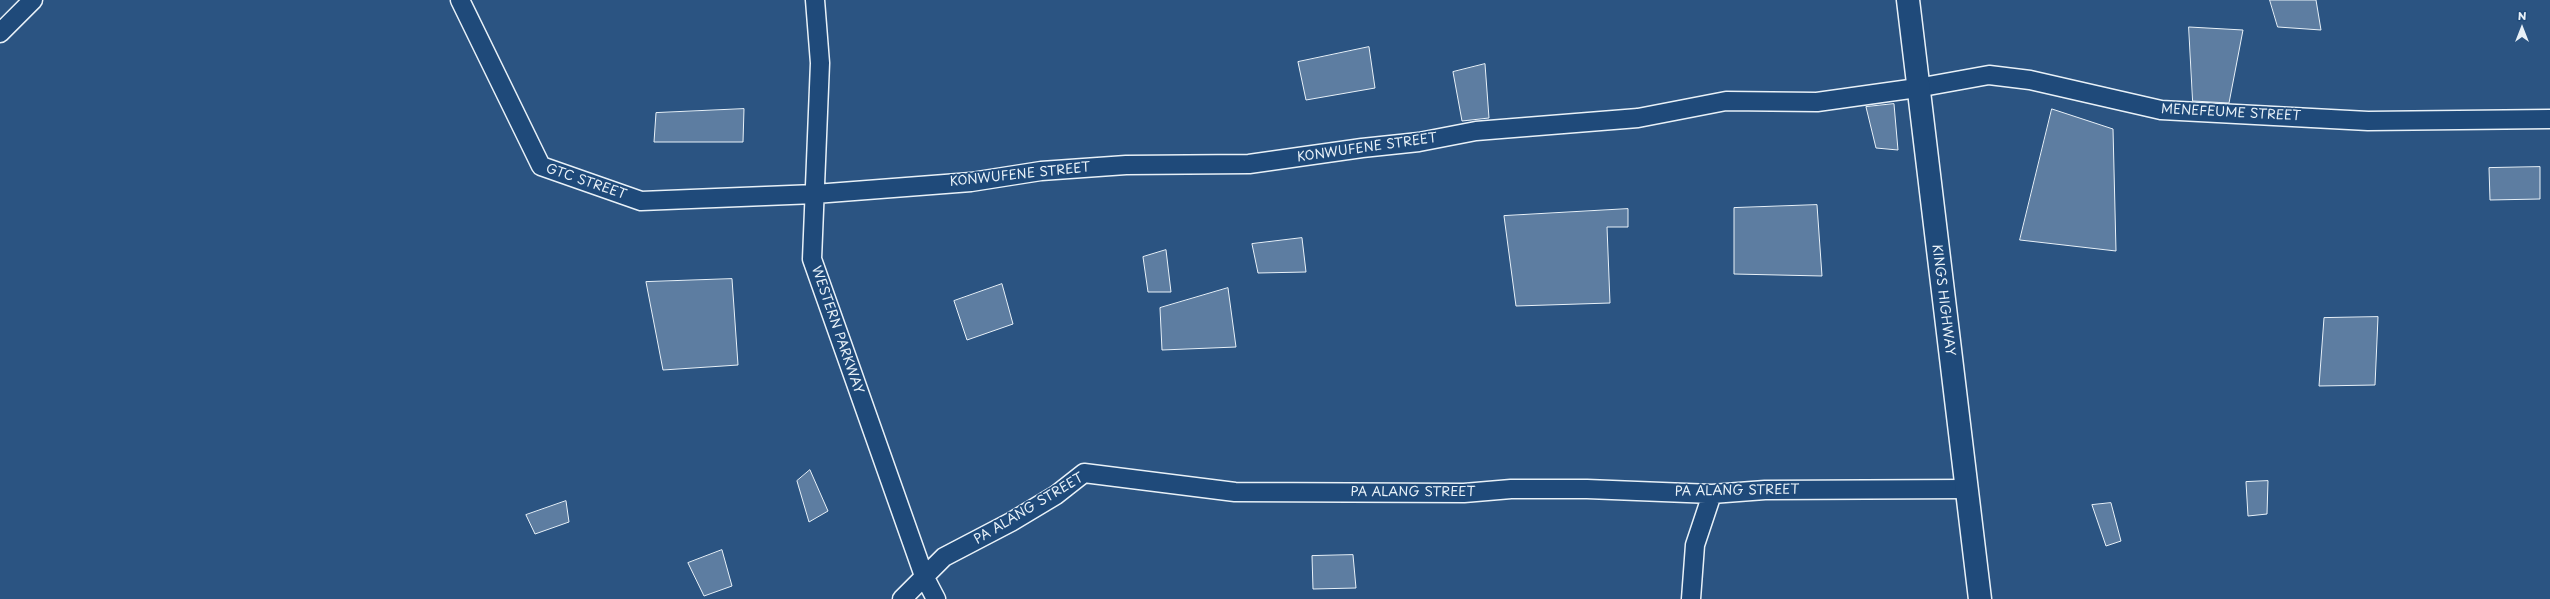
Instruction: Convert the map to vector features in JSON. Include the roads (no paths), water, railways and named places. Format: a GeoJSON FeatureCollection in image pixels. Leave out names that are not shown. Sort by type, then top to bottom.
{"type":"FeatureCollection","features":[{"type":"Feature","properties":{"kind":"street"},"geometry":{"type":"LineString","coordinates":[[0,33],[33,0]]}},
{"type":"Feature","properties":{"kind":"street","name":"GTC STREET"},"geometry":{"type":"LineString","coordinates":[[460,0],[541,166],[641,201],[815,194]]}},
{"type":"Feature","properties":{"kind":"street","name":"WESTERN PARKWAY"},"geometry":{"type":"LineString","coordinates":[[815,0],[820,63],[812,259],[924,576],[936,599]]}},
{"type":"Feature","properties":{"kind":"street","name":"KINGS HIGHWAY"},"geometry":{"type":"LineString","coordinates":[[1908,0],[1917,88],[1980,599]]}},
{"type":"Feature","properties":{"kind":"street","name":"MENEFEUME STREET"},"geometry":{"type":"LineString","coordinates":[[1917,88],[1988,75],[2030,80],[2161,110],[2368,121],[2550,119]]}},
{"type":"Feature","properties":{"kind":"street","name":"KONWUFENE STREET"},"geometry":{"type":"LineString","coordinates":[[815,194],[971,182],[1041,171],[1126,165],[1249,164],[1419,142],[1476,131],[1638,118],[1726,102],[1817,102],[1917,88]]}},
{"type":"Feature","properties":{"kind":"street","name":"PA ALANG STREET"},"geometry":{"type":"LineString","coordinates":[[902,599],[944,557],[1011,522],[1056,496],[1084,473],[1235,492],[1464,493],[1511,489],[1586,489],[1712,494],[1765,490],[1967,489]]}},
{"type":"Feature","properties":{"kind":"street"},"geometry":{"type":"LineString","coordinates":[[1691,599],[1695,545],[1712,494]]}}]}
